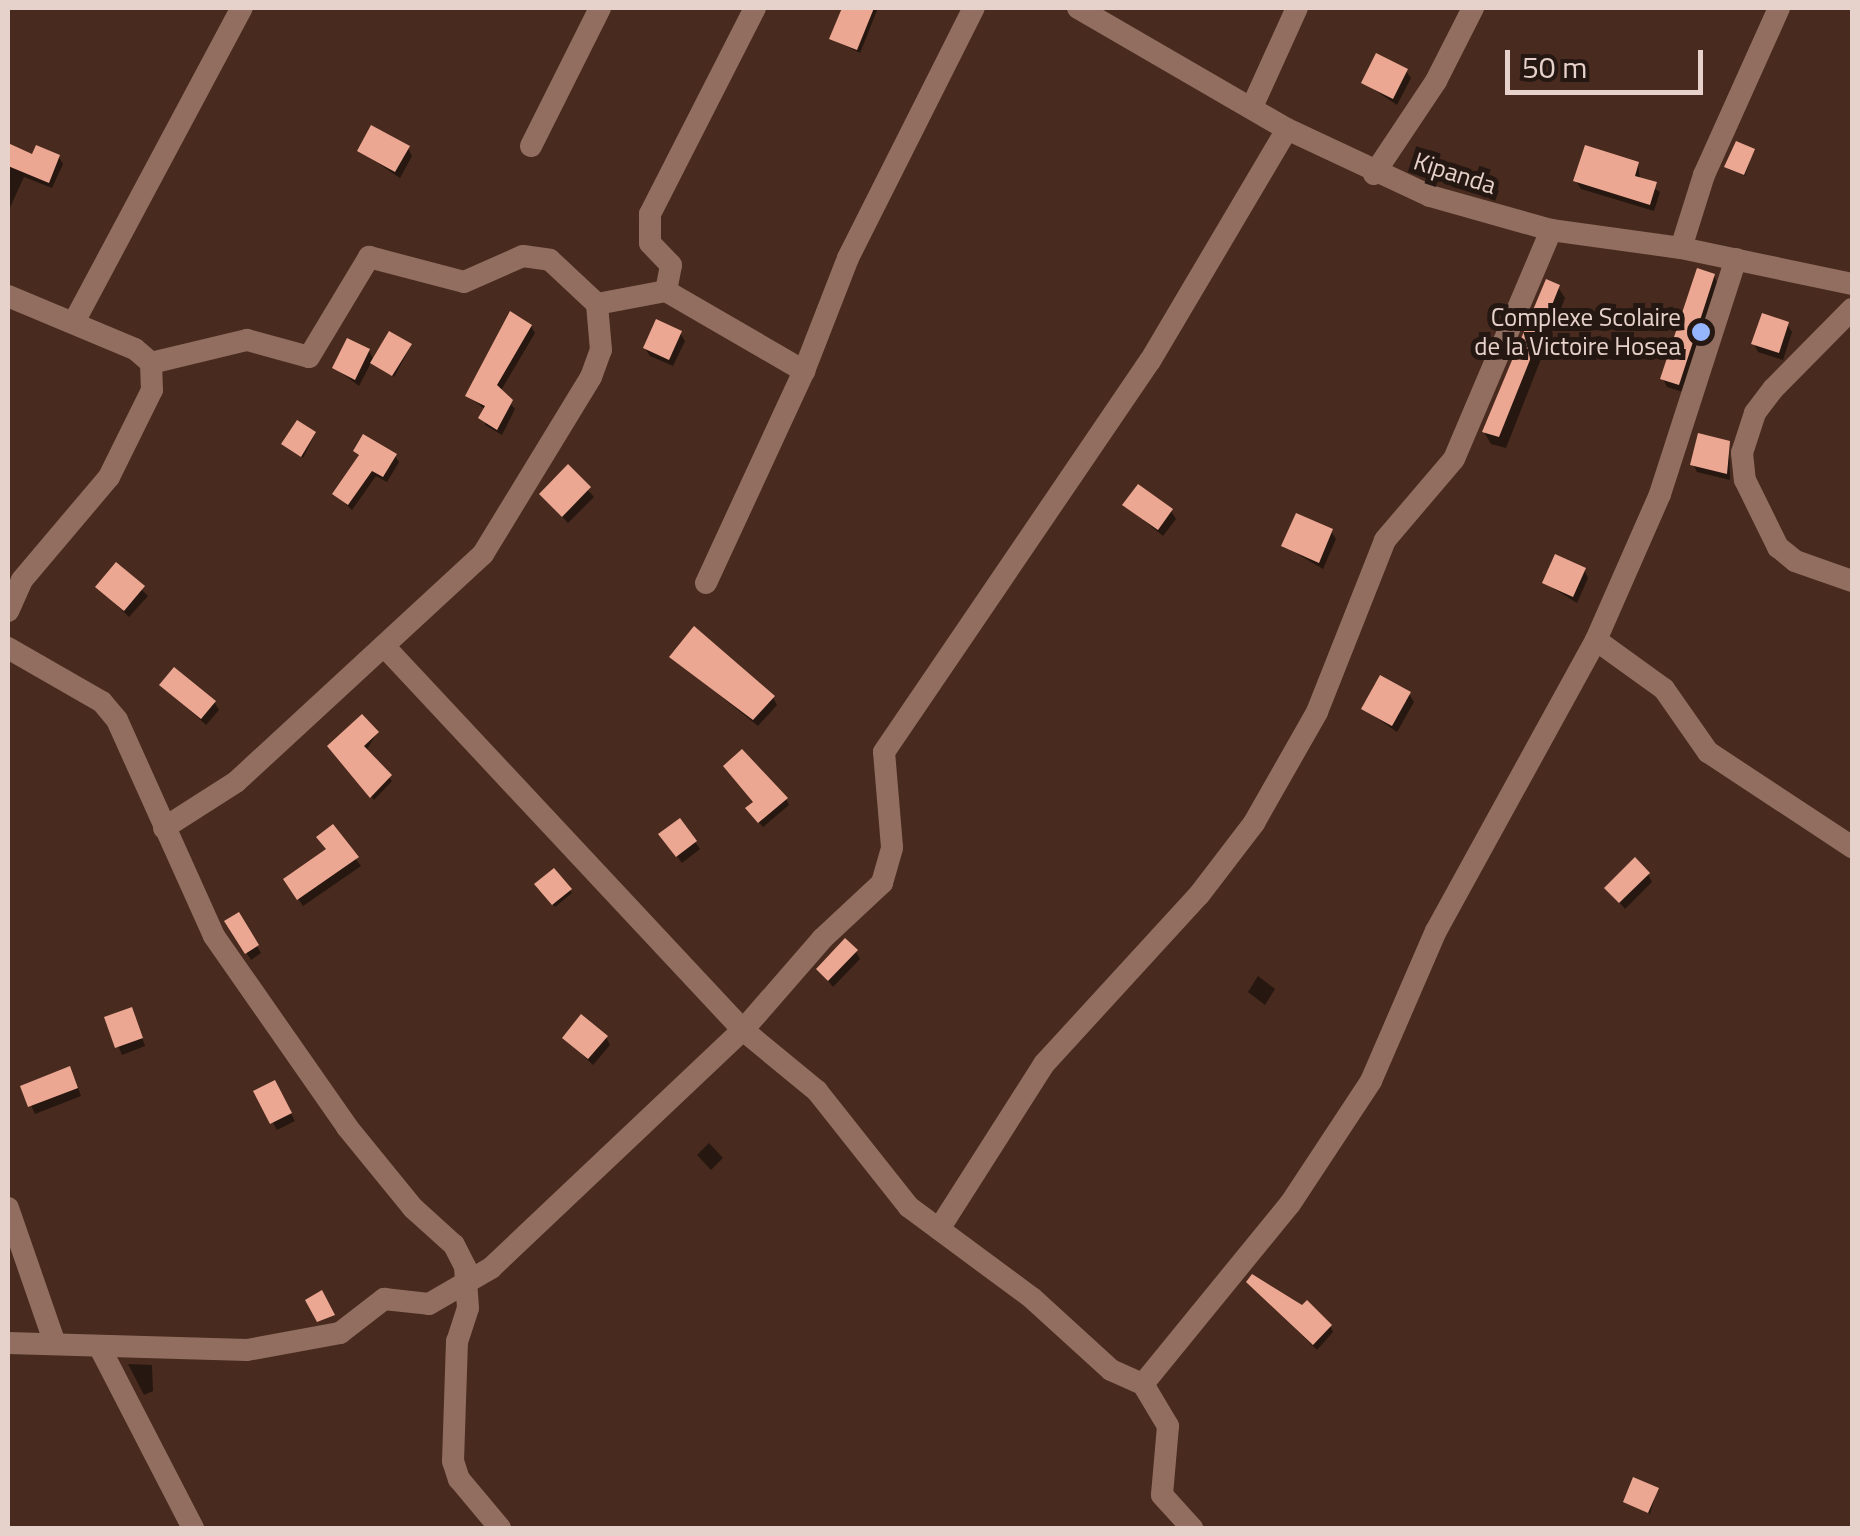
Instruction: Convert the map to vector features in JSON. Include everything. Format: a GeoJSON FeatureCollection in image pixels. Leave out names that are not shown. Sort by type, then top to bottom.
{"type":"FeatureCollection","features":[{"type":"Feature","properties":{"kind":"street"},"geometry":{"type":"LineString","coordinates":[[74,322],[242,8]]}},
{"type":"Feature","properties":{"kind":"street"},"geometry":{"type":"LineString","coordinates":[[530,146],[600,8]]}},
{"type":"Feature","properties":{"kind":"street"},"geometry":{"type":"LineString","coordinates":[[666,291],[671,265],[650,243],[650,214],[755,8]]}},
{"type":"Feature","properties":{"kind":"street"},"geometry":{"type":"LineString","coordinates":[[706,584],[804,372],[848,258],[974,8]]}},
{"type":"Feature","properties":{"kind":"street","name":"Kipanda"},"geometry":{"type":"LineString","coordinates":[[1078,8],[1374,174],[1551,230],[1681,248],[1852,284]]}},
{"type":"Feature","properties":{"kind":"street"},"geometry":{"type":"LineString","coordinates":[[1252,107],[1297,8]]}},
{"type":"Feature","properties":{"kind":"street"},"geometry":{"type":"LineString","coordinates":[[1374,174],[1436,81],[1473,8]]}},
{"type":"Feature","properties":{"kind":"street"},"geometry":{"type":"LineString","coordinates":[[1681,248],[1704,175],[1779,8]]}},
{"type":"Feature","properties":{"kind":"street"},"geometry":{"type":"LineString","coordinates":[[8,1342],[247,1350],[340,1333],[384,1299],[429,1304],[468,1286],[743,1030],[822,939],[882,883],[892,846],[884,752],[1108,425],[1288,129]]}},
{"type":"Feature","properties":{"kind":"street"},"geometry":{"type":"LineString","coordinates":[[939,1229],[1044,1064],[1141,962],[1254,823],[1317,712],[1386,540],[1454,459],[1551,230]]}},
{"type":"Feature","properties":{"kind":"street"},"geometry":{"type":"LineString","coordinates":[[8,296],[74,322],[151,363],[247,340],[309,357],[369,257],[464,282],[508,258],[550,260],[597,304],[601,350],[567,424],[482,554],[236,782],[164,828]]}},
{"type":"Feature","properties":{"kind":"street"},"geometry":{"type":"LineString","coordinates":[[1143,1384],[1290,1204],[1371,1081],[1436,931],[1596,640],[1660,494],[1736,259]]}},
{"type":"Feature","properties":{"kind":"street"},"geometry":{"type":"LineString","coordinates":[[597,304],[666,291],[804,372]]}},
{"type":"Feature","properties":{"kind":"street"},"geometry":{"type":"LineString","coordinates":[[1852,310],[1773,389],[1755,413],[1742,453],[1745,480],[1778,548],[1795,561],[1852,581]]}},
{"type":"Feature","properties":{"kind":"street"},"geometry":{"type":"LineString","coordinates":[[8,612],[22,580],[122,454],[152,390],[151,363]]}},
{"type":"Feature","properties":{"kind":"street"},"geometry":{"type":"LineString","coordinates":[[1596,640],[1664,690],[1708,752],[1852,847]]}},
{"type":"Feature","properties":{"kind":"street"},"geometry":{"type":"LineString","coordinates":[[384,646],[743,1030],[817,1091],[865,1158],[939,1229],[1032,1298],[1112,1370],[1143,1384],[1168,1426],[1162,1495],[1192,1528]]}},
{"type":"Feature","properties":{"kind":"street"},"geometry":{"type":"LineString","coordinates":[[8,648],[109,711],[214,936],[347,1127],[413,1208],[454,1245],[468,1286],[457,1341],[453,1461],[458,1479],[500,1528]]}},
{"type":"Feature","properties":{"kind":"street"},"geometry":{"type":"LineString","coordinates":[[8,1208],[55,1344]]}},
{"type":"Feature","properties":{"kind":"street"},"geometry":{"type":"LineString","coordinates":[[100,1346],[193,1528]]}},
{"type":"Feature","properties":{"kind":"building"},"geometry":{"type":"Polygon","coordinates":[[[842,8],[874,8],[857,50],[829,39],[842,8]]]}},
{"type":"Feature","properties":{"kind":"building"},"geometry":{"type":"Polygon","coordinates":[[[1376,53],[1408,69],[1393,99],[1361,83],[1376,53]]]}},
{"type":"Feature","properties":{"kind":"building"},"geometry":{"type":"Polygon","coordinates":[[[371,125],[410,146],[395,172],[357,151],[371,125]]]}},
{"type":"Feature","properties":{"kind":"building"},"geometry":{"type":"Polygon","coordinates":[[[1736,141],[1755,149],[1744,175],[1724,167],[1736,141]]]}},
{"type":"Feature","properties":{"kind":"building"},"geometry":{"type":"Polygon","coordinates":[[[8,143],[32,154],[36,145],[60,155],[49,183],[8,166],[8,143]]]}},
{"type":"Feature","properties":{"kind":"building"},"geometry":{"type":"Polygon","coordinates":[[[1585,145],[1639,162],[1635,176],[1657,182],[1650,205],[1573,181],[1585,145]]]}},
{"type":"Feature","properties":{"kind":"building"},"geometry":{"type":"Polygon","coordinates":[[[1697,268],[1715,274],[1679,385],[1660,379],[1697,268]]]}},
{"type":"Feature","properties":{"kind":"building"},"geometry":{"type":"Polygon","coordinates":[[[1546,279],[1560,285],[1499,437],[1482,432],[1546,279]]]}},
{"type":"Feature","properties":{"kind":"building"},"geometry":{"type":"Polygon","coordinates":[[[510,311],[532,325],[497,385],[513,400],[497,430],[478,418],[485,406],[465,396],[510,311]]]}},
{"type":"Feature","properties":{"kind":"building"},"geometry":{"type":"Polygon","coordinates":[[[1762,313],[1789,322],[1779,353],[1751,344],[1762,313]]]}},
{"type":"Feature","properties":{"kind":"building"},"geometry":{"type":"Polygon","coordinates":[[[656,319],[682,331],[669,360],[643,348],[656,319]]]}},
{"type":"Feature","properties":{"kind":"building"},"geometry":{"type":"Polygon","coordinates":[[[389,331],[412,344],[392,376],[370,363],[389,331]]]}},
{"type":"Feature","properties":{"kind":"building"},"geometry":{"type":"Polygon","coordinates":[[[347,338],[370,349],[355,380],[332,368],[347,338]]]}},
{"type":"Feature","properties":{"kind":"building"},"geometry":{"type":"Polygon","coordinates":[[[297,420],[316,432],[301,457],[281,444],[297,420]]]}},
{"type":"Feature","properties":{"kind":"building"},"geometry":{"type":"Polygon","coordinates":[[[1698,433],[1730,441],[1727,474],[1690,465],[1698,433]]]}},
{"type":"Feature","properties":{"kind":"building"},"geometry":{"type":"Polygon","coordinates":[[[363,434],[397,454],[383,477],[372,471],[348,505],[332,494],[359,455],[353,451],[363,434]]]}},
{"type":"Feature","properties":{"kind":"building"},"geometry":{"type":"Polygon","coordinates":[[[568,464],[591,487],[562,517],[539,494],[568,464]]]}},
{"type":"Feature","properties":{"kind":"building"},"geometry":{"type":"Polygon","coordinates":[[[1138,484],[1173,509],[1158,530],[1122,505],[1138,484]]]}},
{"type":"Feature","properties":{"kind":"building"},"geometry":{"type":"Polygon","coordinates":[[[1296,513],[1333,529],[1319,563],[1281,546],[1296,513]]]}},
{"type":"Feature","properties":{"kind":"building"},"geometry":{"type":"Polygon","coordinates":[[[1555,554],[1586,568],[1573,597],[1542,583],[1555,554]]]}},
{"type":"Feature","properties":{"kind":"building"},"geometry":{"type":"Polygon","coordinates":[[[116,562],[145,586],[124,611],[95,587],[116,562]]]}},
{"type":"Feature","properties":{"kind":"building"},"geometry":{"type":"Polygon","coordinates":[[[694,626],[775,696],[753,720],[669,657],[694,626]]]}},
{"type":"Feature","properties":{"kind":"building"},"geometry":{"type":"Polygon","coordinates":[[[174,667],[216,701],[201,719],[159,685],[174,667]]]}},
{"type":"Feature","properties":{"kind":"building"},"geometry":{"type":"Polygon","coordinates":[[[1380,675],[1411,692],[1392,726],[1361,709],[1380,675]]]}},
{"type":"Feature","properties":{"kind":"building"},"geometry":{"type":"Polygon","coordinates":[[[362,714],[379,732],[364,746],[392,775],[370,798],[327,746],[362,714]]]}},
{"type":"Feature","properties":{"kind":"building"},"geometry":{"type":"Polygon","coordinates":[[[742,749],[788,798],[758,823],[745,808],[753,802],[723,766],[742,749]]]}},
{"type":"Feature","properties":{"kind":"building"},"geometry":{"type":"Polygon","coordinates":[[[680,818],[697,841],[676,857],[658,834],[680,818]]]}},
{"type":"Feature","properties":{"kind":"building"},"geometry":{"type":"Polygon","coordinates":[[[333,824],[359,857],[297,900],[283,879],[326,849],[316,837],[333,824]]]}},
{"type":"Feature","properties":{"kind":"building"},"geometry":{"type":"Polygon","coordinates":[[[1635,857],[1650,873],[1619,903],[1604,888],[1635,857]]]}},
{"type":"Feature","properties":{"kind":"building"},"geometry":{"type":"Polygon","coordinates":[[[554,868],[572,889],[552,905],[534,884],[554,868]]]}},
{"type":"Feature","properties":{"kind":"building"},"geometry":{"type":"Polygon","coordinates":[[[239,912],[259,945],[245,954],[224,921],[239,912]]]}},
{"type":"Feature","properties":{"kind":"building"},"geometry":{"type":"Polygon","coordinates":[[[845,938],[858,950],[828,981],[816,969],[845,938]]]}},
{"type":"Feature","properties":{"kind":"building"},"geometry":{"type":"Polygon","coordinates":[[[132,1007],[143,1038],[115,1048],[104,1017],[132,1007]]]}},
{"type":"Feature","properties":{"kind":"building"},"geometry":{"type":"Polygon","coordinates":[[[581,1014],[608,1036],[588,1059],[562,1038],[581,1014]]]}},
{"type":"Feature","properties":{"kind":"building"},"geometry":{"type":"Polygon","coordinates":[[[70,1066],[78,1088],[28,1107],[20,1086],[70,1066]]]}},
{"type":"Feature","properties":{"kind":"building"},"geometry":{"type":"Polygon","coordinates":[[[275,1080],[292,1113],[270,1124],[253,1091],[275,1080]]]}},
{"type":"Feature","properties":{"kind":"building"},"geometry":{"type":"Polygon","coordinates":[[[1252,1274],[1302,1305],[1307,1300],[1332,1325],[1313,1345],[1246,1282],[1252,1274]]]}},
{"type":"Feature","properties":{"kind":"building"},"geometry":{"type":"Polygon","coordinates":[[[322,1290],[335,1315],[317,1322],[305,1300],[322,1290]]]}},
{"type":"Feature","properties":{"kind":"building"},"geometry":{"type":"Polygon","coordinates":[[[1633,1477],[1659,1488],[1648,1513],[1623,1502],[1633,1477]]]}},
{"type":"Feature","properties":{"kind":"place","name":"Complexe Scolaire de la Victoire Hosea"},"geometry":{"type":"Point","coordinates":[1701,332]}}]}
